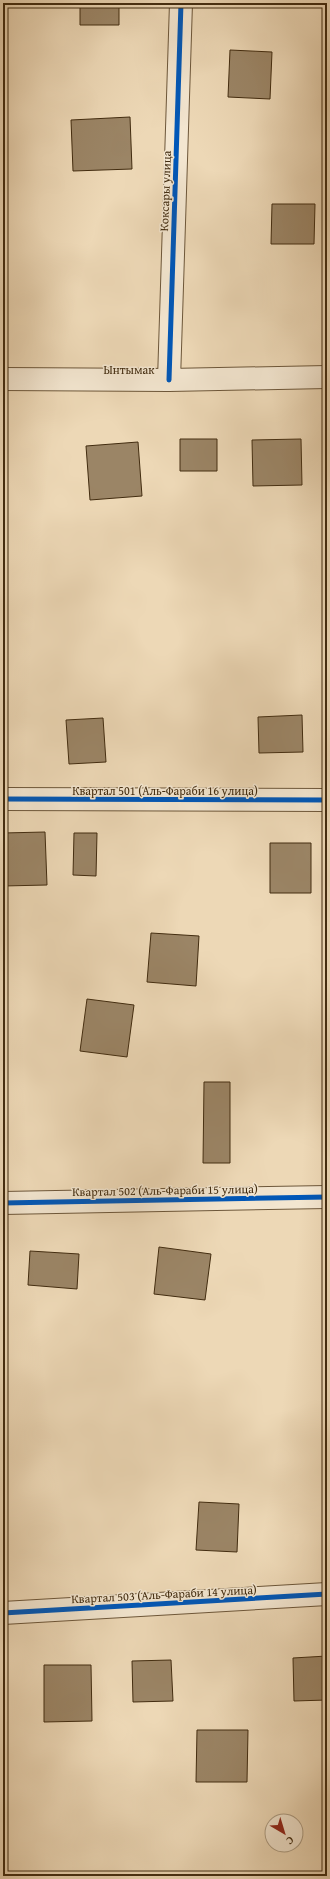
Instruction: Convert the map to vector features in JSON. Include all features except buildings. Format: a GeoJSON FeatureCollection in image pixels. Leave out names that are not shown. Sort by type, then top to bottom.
{"type":"FeatureCollection","features":[{"type":"Feature","properties":{"kind":"street","name":"Коксары улица"},"geometry":{"type":"LineString","coordinates":[[169,380],[181,3]]}},
{"type":"Feature","properties":{"kind":"street","name":"Ынтымак"},"geometry":{"type":"LineString","coordinates":[[3,379],[169,380],[327,377]]}},
{"type":"Feature","properties":{"kind":"street","name":"Квартал 501 (Аль-Фараби 16 улица)"},"geometry":{"type":"LineString","coordinates":[[3,799],[327,800]]}},
{"type":"Feature","properties":{"kind":"street","name":"Квартал 502 (Аль-Фараби 15 улица)"},"geometry":{"type":"LineString","coordinates":[[3,1203],[327,1197]]}},
{"type":"Feature","properties":{"kind":"street","name":"Квартал 503 (Аль-Фараби 14 улица)"},"geometry":{"type":"LineString","coordinates":[[3,1613],[327,1594]]}},
{"type":"Feature","properties":{"kind":"cycle path"},"geometry":{"type":"LineString","coordinates":[[169,380],[181,3]]}},
{"type":"Feature","properties":{"kind":"cycle path"},"geometry":{"type":"LineString","coordinates":[[3,799],[327,800]]}},
{"type":"Feature","properties":{"kind":"cycle path"},"geometry":{"type":"LineString","coordinates":[[3,1203],[327,1197]]}},
{"type":"Feature","properties":{"kind":"cycle path"},"geometry":{"type":"LineString","coordinates":[[3,1613],[327,1594]]}}]}
